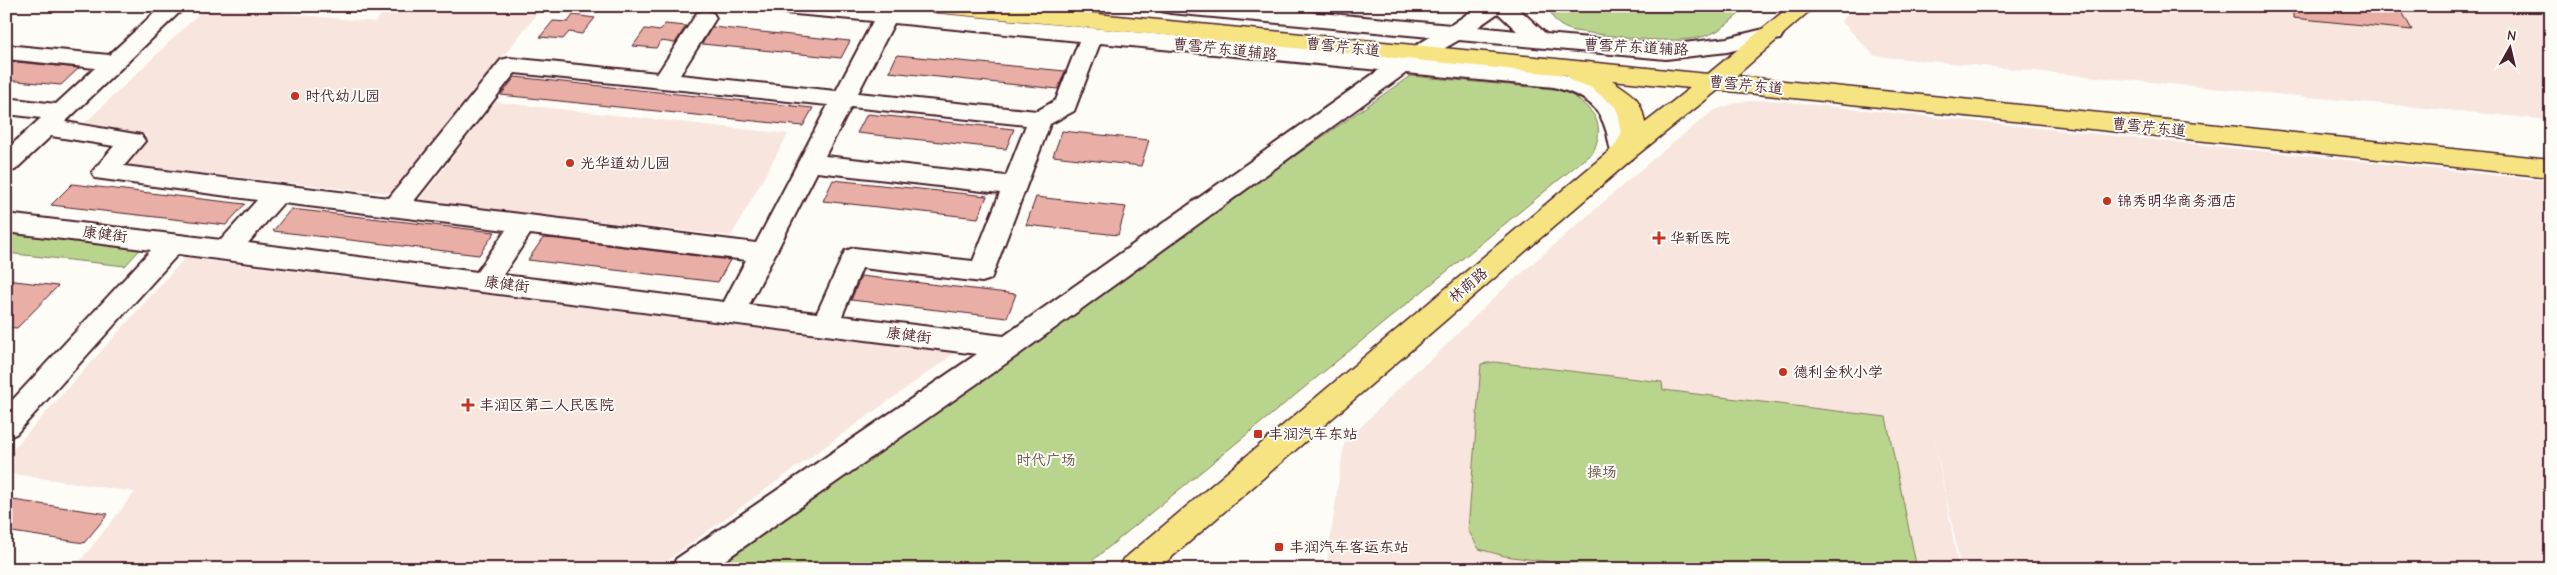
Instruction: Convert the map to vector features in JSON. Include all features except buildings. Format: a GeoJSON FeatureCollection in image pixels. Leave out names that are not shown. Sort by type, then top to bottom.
{"type":"FeatureCollection","features":[{"type":"Feature","properties":{"kind":"main road","name":"曹雪芹东道"},"geometry":{"type":"LineString","coordinates":[[941,6],[1416,55],[1720,77],[2551,168]]}},
{"type":"Feature","properties":{"kind":"main road","name":"曹雪芹东道"},"geometry":{"type":"LineString","coordinates":[[1033,6],[1416,55],[1720,77],[2551,154]]}},
{"type":"Feature","properties":{"kind":"main road","name":"林荫路"},"geometry":{"type":"LineString","coordinates":[[1135,569],[1623,153],[1720,77],[1804,6]]}},
{"type":"Feature","properties":{"kind":"main road"},"geometry":{"type":"LineString","coordinates":[[1549,66],[1598,81],[1629,104],[1634,133],[1623,153]]}},
{"type":"Feature","properties":{"kind":"street"},"geometry":{"type":"LineString","coordinates":[[6,164],[175,6]]}},
{"type":"Feature","properties":{"kind":"street","name":"曹雪芹东道辅路"},"geometry":{"type":"LineString","coordinates":[[784,6],[890,11],[1092,36],[1416,55],[1555,80],[1594,93],[1610,106],[1618,123],[1623,153]]}},
{"type":"Feature","properties":{"kind":"street","name":"曹雪芹东道辅路"},"geometry":{"type":"LineString","coordinates":[[1170,6],[1263,11],[1542,42],[1666,52],[1727,45],[1772,34]]}},
{"type":"Feature","properties":{"kind":"street"},"geometry":{"type":"LineString","coordinates":[[687,569],[1008,347],[1416,55],[1456,32],[1494,6]]}},
{"type":"Feature","properties":{"kind":"street"},"geometry":{"type":"LineString","coordinates":[[1503,6],[1542,42]]}},
{"type":"Feature","properties":{"kind":"street"},"geometry":{"type":"LineString","coordinates":[[732,312],[890,11]]}},
{"type":"Feature","properties":{"kind":"street"},"geometry":{"type":"LineString","coordinates":[[665,80],[705,18]]}},
{"type":"Feature","properties":{"kind":"street"},"geometry":{"type":"LineString","coordinates":[[396,207],[509,65],[1040,118],[1066,105],[1092,36]]}},
{"type":"Feature","properties":{"kind":"street"},"geometry":{"type":"LineString","coordinates":[[6,52],[114,64]]}},
{"type":"Feature","properties":{"kind":"street"},"geometry":{"type":"LineString","coordinates":[[6,106],[133,141],[104,172],[763,253]]}},
{"type":"Feature","properties":{"kind":"street"},"geometry":{"type":"LineString","coordinates":[[825,324],[854,258],[982,272],[1040,118]]}},
{"type":"Feature","properties":{"kind":"street"},"geometry":{"type":"LineString","coordinates":[[810,163],[1015,186]]}},
{"type":"Feature","properties":{"kind":"street"},"geometry":{"type":"LineString","coordinates":[[228,249],[277,193]]}},
{"type":"Feature","properties":{"kind":"street","name":"康健街"},"geometry":{"type":"LineString","coordinates":[[6,223],[174,242],[1008,347]]}},
{"type":"Feature","properties":{"kind":"street"},"geometry":{"type":"LineString","coordinates":[[485,281],[524,223]]}},
{"type":"Feature","properties":{"kind":"street"},"geometry":{"type":"LineString","coordinates":[[6,426],[174,242]]}},
{"type":"Feature","properties":{"kind":"shaded area"},"geometry":{"type":"Polygon","coordinates":[[[207,6],[375,22],[389,6],[543,6],[395,194],[120,164],[148,136],[80,128],[207,6]]]}},
{"type":"Feature","properties":{"kind":"shaded area"},"geometry":{"type":"Polygon","coordinates":[[[1857,6],[2551,6],[2551,120],[1875,56],[1841,21],[1857,6]]]}},
{"type":"Feature","properties":{"kind":"shaded area"},"geometry":{"type":"Polygon","coordinates":[[[1767,100],[2551,181],[2551,569],[1961,569],[1932,427],[1959,569],[1326,569],[1344,444],[1415,372],[1433,358],[1500,292],[1652,160],[1713,111],[1738,102],[1767,100]]]}},
{"type":"Feature","properties":{"kind":"shaded area","name":"光华道幼儿园"},"geometry":{"type":"Polygon","coordinates":[[[495,102],[788,134],[731,236],[419,201],[495,102]]]}},
{"type":"Feature","properties":{"kind":"shaded area","name":"丰润区第二人民医院"},"geometry":{"type":"Polygon","coordinates":[[[185,258],[955,353],[655,569],[74,569],[135,492],[6,473],[6,457],[185,258]]]}},
{"type":"Feature","properties":{"kind":"green space"},"geometry":{"type":"Polygon","coordinates":[[[1550,6],[1749,6],[1715,32],[1685,40],[1666,40],[1626,38],[1574,31],[1565,28],[1555,20],[1550,6]]]}},
{"type":"Feature","properties":{"kind":"green space","name":"时代广场"},"geometry":{"type":"Polygon","coordinates":[[[1410,76],[1564,90],[1582,102],[1594,115],[1598,131],[1593,152],[1082,569],[701,569],[1410,76]]]}},
{"type":"Feature","properties":{"kind":"green space"},"geometry":{"type":"Polygon","coordinates":[[[6,227],[146,243],[125,266],[6,253],[6,227]]]}},
{"type":"Feature","properties":{"kind":"green space","name":"操场"},"geometry":{"type":"Polygon","coordinates":[[[1494,362],[1662,382],[1663,390],[1886,417],[1917,569],[1603,569],[1505,556],[1479,549],[1468,530],[1481,364],[1494,362]]]}},
{"type":"Feature","properties":{"kind":"place","name":"时代幼儿园"},"geometry":{"type":"Point","coordinates":[295,96]}},
{"type":"Feature","properties":{"kind":"place","name":"光华道幼儿园"},"geometry":{"type":"Point","coordinates":[570,163]}},
{"type":"Feature","properties":{"kind":"place","name":"锦秀明华商务酒店"},"geometry":{"type":"Point","coordinates":[2107,201]}},
{"type":"Feature","properties":{"kind":"place","name":"华新医院"},"geometry":{"type":"Point","coordinates":[1659,238]}},
{"type":"Feature","properties":{"kind":"place","name":"德利金秋小学"},"geometry":{"type":"Point","coordinates":[1783,372]}},
{"type":"Feature","properties":{"kind":"place","name":"丰润区第二人民医院"},"geometry":{"type":"Point","coordinates":[468,405]}},
{"type":"Feature","properties":{"kind":"place","name":"丰润汽车东站"},"geometry":{"type":"Point","coordinates":[1258,434]}},
{"type":"Feature","properties":{"kind":"place","name":"丰润汽车客运东站"},"geometry":{"type":"Point","coordinates":[1279,547]}}]}
